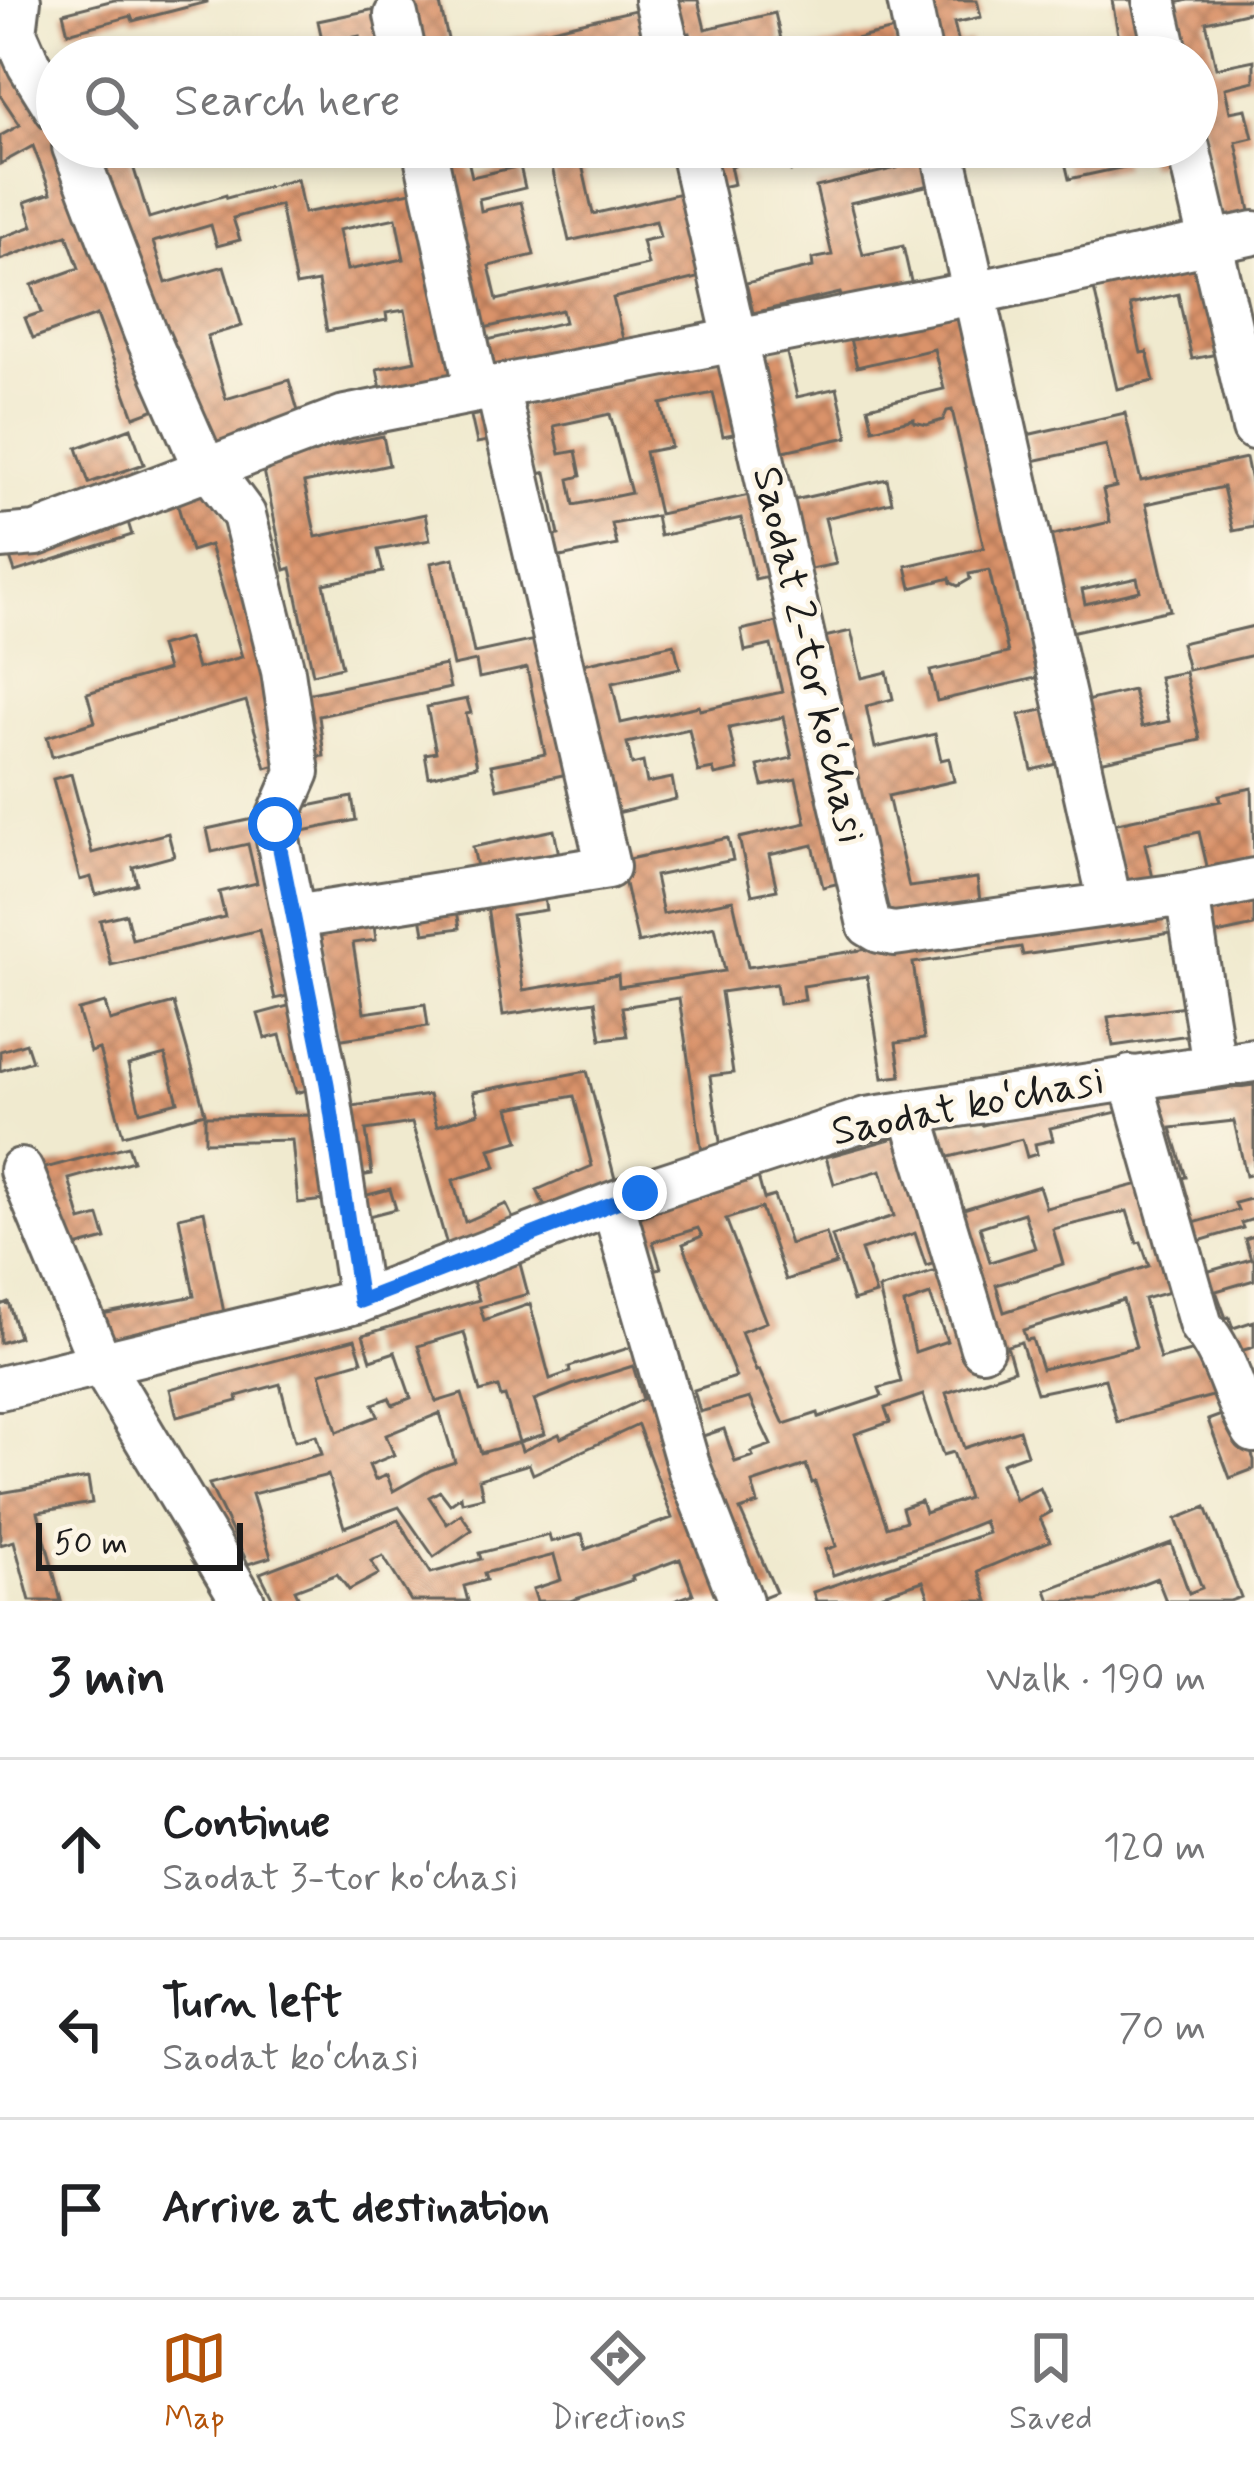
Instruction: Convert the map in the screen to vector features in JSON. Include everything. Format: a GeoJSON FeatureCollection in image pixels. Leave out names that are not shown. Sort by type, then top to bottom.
{"type":"FeatureCollection","features":[{"type":"Feature","properties":{"kind":"street"},"geometry":{"type":"LineString","coordinates":[[19,0],[14,33],[36,76]]}},
{"type":"Feature","properties":{"kind":"street"},"geometry":{"type":"LineString","coordinates":[[656,0],[665,36]]}},
{"type":"Feature","properties":{"kind":"street"},"geometry":{"type":"LineString","coordinates":[[909,0],[917,36]]}},
{"type":"Feature","properties":{"kind":"street"},"geometry":{"type":"LineString","coordinates":[[1154,0],[1162,36]]}},
{"type":"Feature","properties":{"kind":"street"},"geometry":{"type":"LineString","coordinates":[[396,15],[400,36]]}},
{"type":"Feature","properties":{"kind":"street"},"geometry":{"type":"LineString","coordinates":[[82,168],[198,453],[244,515],[284,670],[298,772],[275,824],[327,1084],[360,1301]]}},
{"type":"Feature","properties":{"kind":"street"},"geometry":{"type":"LineString","coordinates":[[296,916],[608,867],[429,168]]}},
{"type":"Feature","properties":{"kind":"street","name":"Saodat 2-tor koʻchasi"},"geometry":{"type":"LineString","coordinates":[[696,168],[869,925],[894,934],[1110,903]]}},
{"type":"Feature","properties":{"kind":"street"},"geometry":{"type":"LineString","coordinates":[[946,168],[1110,903],[1254,880]]}},
{"type":"Feature","properties":{"kind":"street"},"geometry":{"type":"LineString","coordinates":[[1192,168],[1254,428]]}},
{"type":"Feature","properties":{"kind":"street"},"geometry":{"type":"LineString","coordinates":[[0,537],[36,534],[345,417],[1254,233]]}},
{"type":"Feature","properties":{"kind":"street"},"geometry":{"type":"LineString","coordinates":[[1187,894],[1234,1063]]}},
{"type":"Feature","properties":{"kind":"street","name":"Saodat koʻchasi"},"geometry":{"type":"LineString","coordinates":[[0,1388],[360,1301],[640,1193],[866,1119],[1234,1063]]}},
{"type":"Feature","properties":{"kind":"street"},"geometry":{"type":"LineString","coordinates":[[1130,1077],[1201,1326],[1212,1339],[1254,1430]]}},
{"type":"Feature","properties":{"kind":"street"},"geometry":{"type":"LineString","coordinates":[[911,1112],[982,1348]]}},
{"type":"Feature","properties":{"kind":"street"},"geometry":{"type":"LineString","coordinates":[[21,1170],[100,1362],[243,1601]]}},
{"type":"Feature","properties":{"kind":"street"},"geometry":{"type":"LineString","coordinates":[[613,1205],[690,1471],[741,1601]]}},
{"type":"Feature","properties":{"kind":"building"},"geometry":{"type":"Polygon","coordinates":[[[114,0],[207,2],[68,33],[63,13],[114,0]]]}},
{"type":"Feature","properties":{"kind":"building"},"geometry":{"type":"Polygon","coordinates":[[[402,0],[439,0],[447,36],[411,36],[402,0]]]}},
{"type":"Feature","properties":{"kind":"building"},"geometry":{"type":"Polygon","coordinates":[[[667,0],[698,0],[705,29],[775,13],[780,36],[690,33],[675,36],[667,0]]]}},
{"type":"Feature","properties":{"kind":"building"},"geometry":{"type":"Polygon","coordinates":[[[922,0],[977,0],[981,17],[954,23],[957,36],[930,36],[922,0]]]}},
{"type":"Feature","properties":{"kind":"building"},"geometry":{"type":"Polygon","coordinates":[[[1112,0],[1141,0],[1149,36],[1118,36],[1112,0]]]}},
{"type":"Feature","properties":{"kind":"building"},"geometry":{"type":"Polygon","coordinates":[[[1254,0],[1254,11],[1206,22],[1209,36],[1183,36],[1176,3],[1254,0]]]}},
{"type":"Feature","properties":{"kind":"building"},"geometry":{"type":"Polygon","coordinates":[[[380,8],[386,36],[321,36],[318,21],[380,8]]]}},
{"type":"Feature","properties":{"kind":"building"},"geometry":{"type":"Polygon","coordinates":[[[644,8],[650,36],[521,36],[644,8]]]}},
{"type":"Feature","properties":{"kind":"building"},"geometry":{"type":"Polygon","coordinates":[[[0,46],[36,101],[36,154],[33,146],[0,164],[0,136],[20,125],[0,95],[0,46]]]}},
{"type":"Feature","properties":{"kind":"building"},"geometry":{"type":"Polygon","coordinates":[[[1254,60],[1254,81],[1225,88],[1230,112],[1246,109],[1253,138],[1236,142],[1252,221],[1223,228],[1211,168],[1218,168],[1218,68],[1254,60]]]}},
{"type":"Feature","properties":{"kind":"building"},"geometry":{"type":"Polygon","coordinates":[[[41,168],[65,168],[161,407],[134,417],[97,315],[33,338],[25,318],[42,312],[32,285],[79,268],[67,235],[0,260],[0,238],[33,226],[25,202],[51,193],[41,168]]]}},
{"type":"Feature","properties":{"kind":"building"},"geometry":{"type":"Polygon","coordinates":[[[103,168],[134,168],[149,218],[297,179],[304,213],[421,190],[460,384],[383,399],[377,369],[415,361],[405,310],[386,313],[387,320],[327,331],[318,282],[296,286],[280,205],[233,218],[240,240],[217,246],[211,225],[153,242],[166,283],[224,266],[242,326],[207,336],[226,399],[289,380],[300,418],[204,448],[166,325],[152,329],[103,168]],[[396,218],[339,230],[347,270],[404,259],[396,218]]]}},
{"type":"Feature","properties":{"kind":"building"},"geometry":{"type":"Polygon","coordinates":[[[444,168],[470,168],[472,177],[520,168],[525,188],[479,199],[481,211],[521,202],[534,255],[489,266],[497,300],[648,265],[642,241],[660,237],[656,221],[569,241],[552,168],[583,168],[593,214],[681,193],[701,277],[613,298],[623,339],[485,371],[479,342],[565,322],[562,310],[476,330],[444,168]]]}},
{"type":"Feature","properties":{"kind":"building"},"geometry":{"type":"Polygon","coordinates":[[[707,168],[730,168],[734,184],[712,189],[707,168]]]}},
{"type":"Feature","properties":{"kind":"building"},"geometry":{"type":"Polygon","coordinates":[[[897,168],[926,168],[930,185],[850,203],[863,255],[903,246],[912,286],[843,302],[840,293],[753,313],[746,283],[813,267],[812,259],[832,255],[816,187],[897,168]]]}},
{"type":"Feature","properties":{"kind":"building"},"geometry":{"type":"Polygon","coordinates":[[[1066,168],[1119,168],[1069,179],[1066,168]]]}},
{"type":"Feature","properties":{"kind":"building"},"geometry":{"type":"Polygon","coordinates":[[[1200,256],[1222,353],[1192,359],[1178,294],[1130,305],[1141,353],[1147,352],[1154,381],[1117,389],[1092,280],[1200,256]]]}},
{"type":"Feature","properties":{"kind":"building"},"geometry":{"type":"Polygon","coordinates":[[[959,309],[1044,676],[937,701],[930,671],[1008,653],[989,570],[969,574],[970,579],[958,586],[950,578],[911,588],[906,566],[984,548],[952,410],[943,420],[927,425],[914,419],[873,429],[868,407],[944,389],[934,349],[857,367],[849,335],[959,309]]]}},
{"type":"Feature","properties":{"kind":"building"},"geometry":{"type":"Polygon","coordinates":[[[786,349],[797,397],[837,388],[848,437],[779,452],[756,356],[786,349]]]}},
{"type":"Feature","properties":{"kind":"building"},"geometry":{"type":"Polygon","coordinates":[[[733,357],[748,431],[723,436],[713,393],[661,404],[671,447],[645,452],[659,514],[764,492],[782,573],[755,579],[741,518],[660,536],[656,516],[612,524],[617,545],[556,558],[551,537],[559,535],[546,472],[535,475],[521,405],[733,357]],[[610,414],[554,426],[560,454],[576,451],[581,476],[569,479],[574,505],[631,493],[610,414]]]}},
{"type":"Feature","properties":{"kind":"building"},"geometry":{"type":"Polygon","coordinates":[[[492,412],[498,439],[477,443],[471,416],[492,412]]]}},
{"type":"Feature","properties":{"kind":"building"},"geometry":{"type":"Polygon","coordinates":[[[1125,413],[1141,481],[1246,458],[1254,495],[1254,527],[1233,531],[1223,487],[1146,504],[1170,610],[1066,633],[1050,536],[1110,522],[1103,490],[1116,487],[1106,445],[1033,461],[1027,435],[1125,413]],[[1137,578],[1082,590],[1085,604],[1140,591],[1137,578]]]}},
{"type":"Feature","properties":{"kind":"building"},"geometry":{"type":"Polygon","coordinates":[[[131,428],[144,464],[89,483],[77,448],[131,428]]]}},
{"type":"Feature","properties":{"kind":"building"},"geometry":{"type":"Polygon","coordinates":[[[383,436],[389,465],[304,483],[316,537],[425,514],[430,540],[378,550],[383,572],[324,584],[342,667],[313,674],[262,461],[383,436]]]}},
{"type":"Feature","properties":{"kind":"building"},"geometry":{"type":"Polygon","coordinates":[[[887,479],[892,502],[825,518],[836,564],[806,570],[790,501],[887,479]]]}},
{"type":"Feature","properties":{"kind":"building"},"geometry":{"type":"Polygon","coordinates":[[[214,484],[293,760],[266,768],[246,701],[52,757],[47,737],[95,722],[87,693],[167,670],[160,646],[188,638],[197,669],[242,657],[210,545],[191,551],[175,496],[214,484]]]}},
{"type":"Feature","properties":{"kind":"building"},"geometry":{"type":"Polygon","coordinates":[[[124,509],[132,535],[15,572],[6,546],[124,509]]]}},
{"type":"Feature","properties":{"kind":"building"},"geometry":{"type":"Polygon","coordinates":[[[454,558],[474,653],[549,637],[572,773],[497,789],[491,765],[545,754],[527,668],[479,678],[476,661],[453,666],[431,563],[454,558]]]}},
{"type":"Feature","properties":{"kind":"building"},"geometry":{"type":"Polygon","coordinates":[[[795,618],[853,880],[823,887],[813,845],[769,855],[777,890],[752,895],[739,838],[806,823],[796,779],[763,786],[758,766],[792,758],[783,717],[729,728],[738,770],[715,775],[713,769],[698,772],[689,729],[627,743],[632,765],[643,762],[647,783],[672,778],[676,799],[617,813],[579,665],[674,644],[680,668],[612,683],[621,723],[699,706],[700,710],[782,692],[771,645],[745,651],[741,630],[795,618]]]}},
{"type":"Feature","properties":{"kind":"building"},"geometry":{"type":"Polygon","coordinates":[[[1254,626],[1254,655],[1188,670],[1181,643],[1254,626]]]}},
{"type":"Feature","properties":{"kind":"building"},"geometry":{"type":"Polygon","coordinates":[[[851,631],[862,678],[887,672],[893,699],[866,706],[875,748],[935,734],[941,760],[949,758],[954,781],[888,796],[909,887],[977,878],[981,909],[885,922],[820,638],[851,631]]]}},
{"type":"Feature","properties":{"kind":"building"},"geometry":{"type":"Polygon","coordinates":[[[445,665],[450,688],[319,716],[324,756],[304,759],[297,696],[445,665]]]}},
{"type":"Feature","properties":{"kind":"building"},"geometry":{"type":"Polygon","coordinates":[[[1185,672],[1200,740],[1095,763],[1081,702],[1133,690],[1142,727],[1169,721],[1159,677],[1185,672]]]}},
{"type":"Feature","properties":{"kind":"building"},"geometry":{"type":"Polygon","coordinates":[[[467,699],[477,766],[429,777],[425,754],[436,752],[427,707],[467,699]]]}},
{"type":"Feature","properties":{"kind":"building"},"geometry":{"type":"Polygon","coordinates":[[[1052,708],[1065,762],[1032,770],[1019,715],[1052,708]]]}},
{"type":"Feature","properties":{"kind":"building"},"geometry":{"type":"Polygon","coordinates":[[[71,774],[92,853],[168,833],[174,856],[133,867],[137,884],[96,895],[91,877],[80,880],[53,779],[71,774]]]}},
{"type":"Feature","properties":{"kind":"building"},"geometry":{"type":"Polygon","coordinates":[[[1252,788],[1254,860],[1208,870],[1199,832],[1145,844],[1154,882],[1127,888],[1113,824],[1221,801],[1219,795],[1252,788]]]}},
{"type":"Feature","properties":{"kind":"building"},"geometry":{"type":"Polygon","coordinates":[[[352,797],[356,820],[294,833],[289,810],[352,797]]]}},
{"type":"Feature","properties":{"kind":"building"},"geometry":{"type":"Polygon","coordinates":[[[262,817],[304,992],[275,999],[259,930],[111,965],[100,920],[126,914],[132,939],[225,917],[219,892],[257,883],[248,844],[212,852],[207,829],[262,817]]]}},
{"type":"Feature","properties":{"kind":"building"},"geometry":{"type":"Polygon","coordinates":[[[554,830],[560,860],[479,877],[473,847],[554,830]]]}},
{"type":"Feature","properties":{"kind":"building"},"geometry":{"type":"Polygon","coordinates":[[[728,838],[733,860],[655,876],[663,914],[733,900],[748,967],[1090,916],[1167,910],[1171,933],[1023,955],[1021,947],[913,963],[924,1039],[896,1043],[901,1076],[883,1078],[867,976],[803,986],[805,1000],[779,1004],[776,984],[721,992],[733,1073],[710,1076],[721,1148],[702,1152],[679,998],[622,1007],[627,1036],[601,1039],[595,1001],[503,1015],[486,899],[543,891],[546,910],[512,915],[523,990],[618,975],[619,987],[725,971],[715,926],[638,943],[620,861],[728,838]]]}},
{"type":"Feature","properties":{"kind":"building"},"geometry":{"type":"Polygon","coordinates":[[[1254,893],[1254,926],[1208,936],[1202,904],[1254,893]]]}},
{"type":"Feature","properties":{"kind":"building"},"geometry":{"type":"Polygon","coordinates":[[[455,899],[460,928],[424,933],[419,904],[455,899]]]}},
{"type":"Feature","properties":{"kind":"building"},"geometry":{"type":"Polygon","coordinates":[[[372,911],[376,940],[353,943],[364,1013],[425,1004],[428,1026],[336,1040],[318,919],[372,911]]]}},
{"type":"Feature","properties":{"kind":"building"},"geometry":{"type":"Polygon","coordinates":[[[105,1003],[110,1021],[174,1003],[205,1113],[123,1135],[99,1049],[90,1052],[78,1010],[105,1003]],[[165,1055],[128,1065],[140,1112],[178,1102],[165,1055]]]}},
{"type":"Feature","properties":{"kind":"building"},"geometry":{"type":"Polygon","coordinates":[[[299,1003],[322,1086],[296,1093],[280,1035],[265,1039],[258,1014],[299,1003]]]}},
{"type":"Feature","properties":{"kind":"building"},"geometry":{"type":"Polygon","coordinates":[[[1185,1006],[1189,1035],[1113,1046],[1108,1017],[1185,1006]]]}},
{"type":"Feature","properties":{"kind":"building"},"geometry":{"type":"Polygon","coordinates":[[[26,1043],[32,1061],[0,1071],[0,1051],[26,1043]]]}},
{"type":"Feature","properties":{"kind":"building"},"geometry":{"type":"Polygon","coordinates":[[[587,1071],[616,1183],[548,1213],[537,1190],[592,1166],[574,1096],[509,1108],[519,1141],[490,1149],[496,1167],[453,1180],[465,1222],[506,1204],[517,1227],[450,1256],[412,1123],[366,1130],[372,1174],[349,1178],[339,1108],[429,1095],[437,1126],[479,1113],[473,1092],[587,1071]]]}},
{"type":"Feature","properties":{"kind":"building"},"geometry":{"type":"Polygon","coordinates":[[[1254,1085],[1254,1174],[1246,1176],[1234,1121],[1171,1128],[1194,1223],[1238,1210],[1235,1203],[1254,1198],[1254,1219],[1241,1223],[1243,1228],[1184,1243],[1141,1100],[1254,1085]]]}},
{"type":"Feature","properties":{"kind":"building"},"geometry":{"type":"Polygon","coordinates":[[[1125,1089],[1130,1109],[1050,1128],[1053,1140],[1035,1144],[1037,1154],[1027,1157],[1022,1139],[937,1160],[930,1132],[981,1120],[983,1125],[1125,1089]]]}},
{"type":"Feature","properties":{"kind":"building"},"geometry":{"type":"Polygon","coordinates":[[[317,1115],[325,1200],[298,1203],[292,1140],[205,1142],[205,1116],[317,1115]]]}},
{"type":"Feature","properties":{"kind":"building"},"geometry":{"type":"Polygon","coordinates":[[[905,1135],[952,1257],[926,1266],[915,1233],[861,1250],[876,1294],[853,1301],[832,1236],[894,1216],[881,1170],[834,1184],[826,1157],[905,1135]]]}},
{"type":"Feature","properties":{"kind":"building"},"geometry":{"type":"Polygon","coordinates":[[[128,1146],[133,1161],[69,1179],[81,1221],[99,1216],[106,1239],[67,1249],[45,1168],[128,1146]]]}},
{"type":"Feature","properties":{"kind":"building"},"geometry":{"type":"Polygon","coordinates":[[[758,1177],[764,1199],[774,1196],[790,1244],[826,1233],[836,1264],[786,1280],[761,1208],[726,1219],[766,1322],[741,1332],[784,1424],[882,1396],[879,1388],[901,1382],[879,1289],[949,1267],[947,1214],[1039,1186],[1046,1208],[1151,1181],[1183,1288],[1144,1299],[1160,1359],[1198,1349],[1227,1392],[1117,1422],[1105,1379],[1037,1393],[1021,1342],[1007,1346],[1014,1370],[946,1393],[964,1448],[1019,1430],[1027,1454],[1002,1463],[1015,1500],[1040,1488],[1051,1512],[1040,1518],[1050,1541],[978,1571],[988,1601],[930,1601],[923,1581],[877,1596],[879,1601],[816,1601],[813,1592],[988,1533],[984,1521],[833,1575],[825,1550],[836,1546],[806,1465],[752,1483],[758,1504],[740,1510],[776,1592],[753,1601],[694,1439],[724,1429],[735,1462],[771,1445],[749,1398],[700,1412],[694,1390],[736,1377],[683,1244],[702,1236],[698,1228],[653,1242],[661,1268],[640,1274],[623,1219],[758,1177]],[[1127,1211],[1053,1229],[1063,1264],[996,1285],[1004,1312],[1149,1266],[1127,1211]],[[1024,1213],[980,1227],[990,1262],[1035,1248],[1024,1213]],[[930,1295],[904,1304],[915,1352],[947,1341],[930,1295]],[[1123,1300],[1023,1330],[1026,1340],[1032,1339],[1042,1369],[1136,1347],[1123,1300]],[[923,1395],[885,1408],[890,1422],[855,1434],[887,1527],[906,1521],[902,1508],[921,1501],[925,1513],[968,1498],[953,1452],[943,1455],[923,1395]]]}},
{"type":"Feature","properties":{"kind":"building"},"geometry":{"type":"Polygon","coordinates":[[[390,1189],[396,1209],[357,1219],[352,1199],[390,1189]]]}},
{"type":"Feature","properties":{"kind":"building"},"geometry":{"type":"Polygon","coordinates":[[[204,1211],[226,1323],[109,1346],[102,1314],[194,1296],[179,1217],[204,1211]]]}},
{"type":"Feature","properties":{"kind":"building"},"geometry":{"type":"Polygon","coordinates":[[[1254,1236],[1254,1280],[1216,1291],[1233,1328],[1254,1321],[1254,1347],[1233,1353],[1189,1277],[1251,1259],[1245,1239],[1254,1236]]]}},
{"type":"Feature","properties":{"kind":"building"},"geometry":{"type":"Polygon","coordinates":[[[519,1260],[528,1294],[480,1307],[484,1320],[530,1304],[550,1379],[570,1372],[569,1367],[641,1344],[733,1601],[674,1601],[693,1594],[680,1559],[570,1601],[537,1601],[533,1589],[561,1580],[554,1555],[484,1573],[486,1580],[464,1586],[468,1601],[411,1601],[383,1556],[371,1561],[379,1574],[349,1590],[337,1574],[295,1590],[300,1601],[274,1601],[260,1573],[398,1520],[431,1573],[481,1559],[479,1553],[549,1535],[551,1542],[582,1534],[586,1549],[672,1518],[638,1425],[533,1474],[529,1464],[479,1479],[483,1497],[462,1502],[461,1496],[450,1504],[440,1491],[429,1497],[447,1524],[461,1514],[472,1530],[434,1557],[399,1507],[344,1527],[328,1475],[252,1494],[271,1557],[248,1564],[209,1484],[322,1454],[316,1435],[295,1441],[280,1384],[177,1417],[170,1389],[355,1339],[362,1361],[320,1373],[337,1432],[378,1416],[373,1404],[389,1398],[393,1405],[411,1398],[395,1352],[371,1360],[363,1335],[479,1300],[473,1281],[519,1260]],[[464,1332],[418,1346],[436,1402],[462,1394],[481,1453],[519,1442],[505,1396],[501,1397],[498,1387],[480,1392],[464,1332]],[[633,1366],[534,1400],[545,1434],[519,1442],[522,1451],[643,1399],[633,1366]],[[440,1413],[386,1435],[394,1455],[369,1465],[375,1480],[387,1475],[393,1491],[455,1462],[440,1413]]]}},
{"type":"Feature","properties":{"kind":"building"},"geometry":{"type":"Polygon","coordinates":[[[8,1302],[19,1337],[0,1343],[0,1305],[8,1302]]]}},
{"type":"Feature","properties":{"kind":"building"},"geometry":{"type":"Polygon","coordinates":[[[1235,1410],[1254,1469],[1230,1478],[1208,1420],[1235,1410]]]}},
{"type":"Feature","properties":{"kind":"building"},"geometry":{"type":"Polygon","coordinates":[[[88,1478],[92,1503],[38,1512],[61,1601],[30,1601],[14,1541],[0,1545],[0,1493],[88,1478]]]}},
{"type":"Feature","properties":{"kind":"building"},"geometry":{"type":"Polygon","coordinates":[[[1206,1507],[1241,1597],[1166,1601],[1157,1578],[1097,1601],[1050,1601],[1046,1590],[1171,1543],[1189,1593],[1202,1588],[1176,1519],[1206,1507]]]}},
{"type":"Feature","properties":{"kind":"route"},"geometry":{"type":"LineString","coordinates":[[275,824],[327,1084],[360,1301],[640,1193]]}}]}
